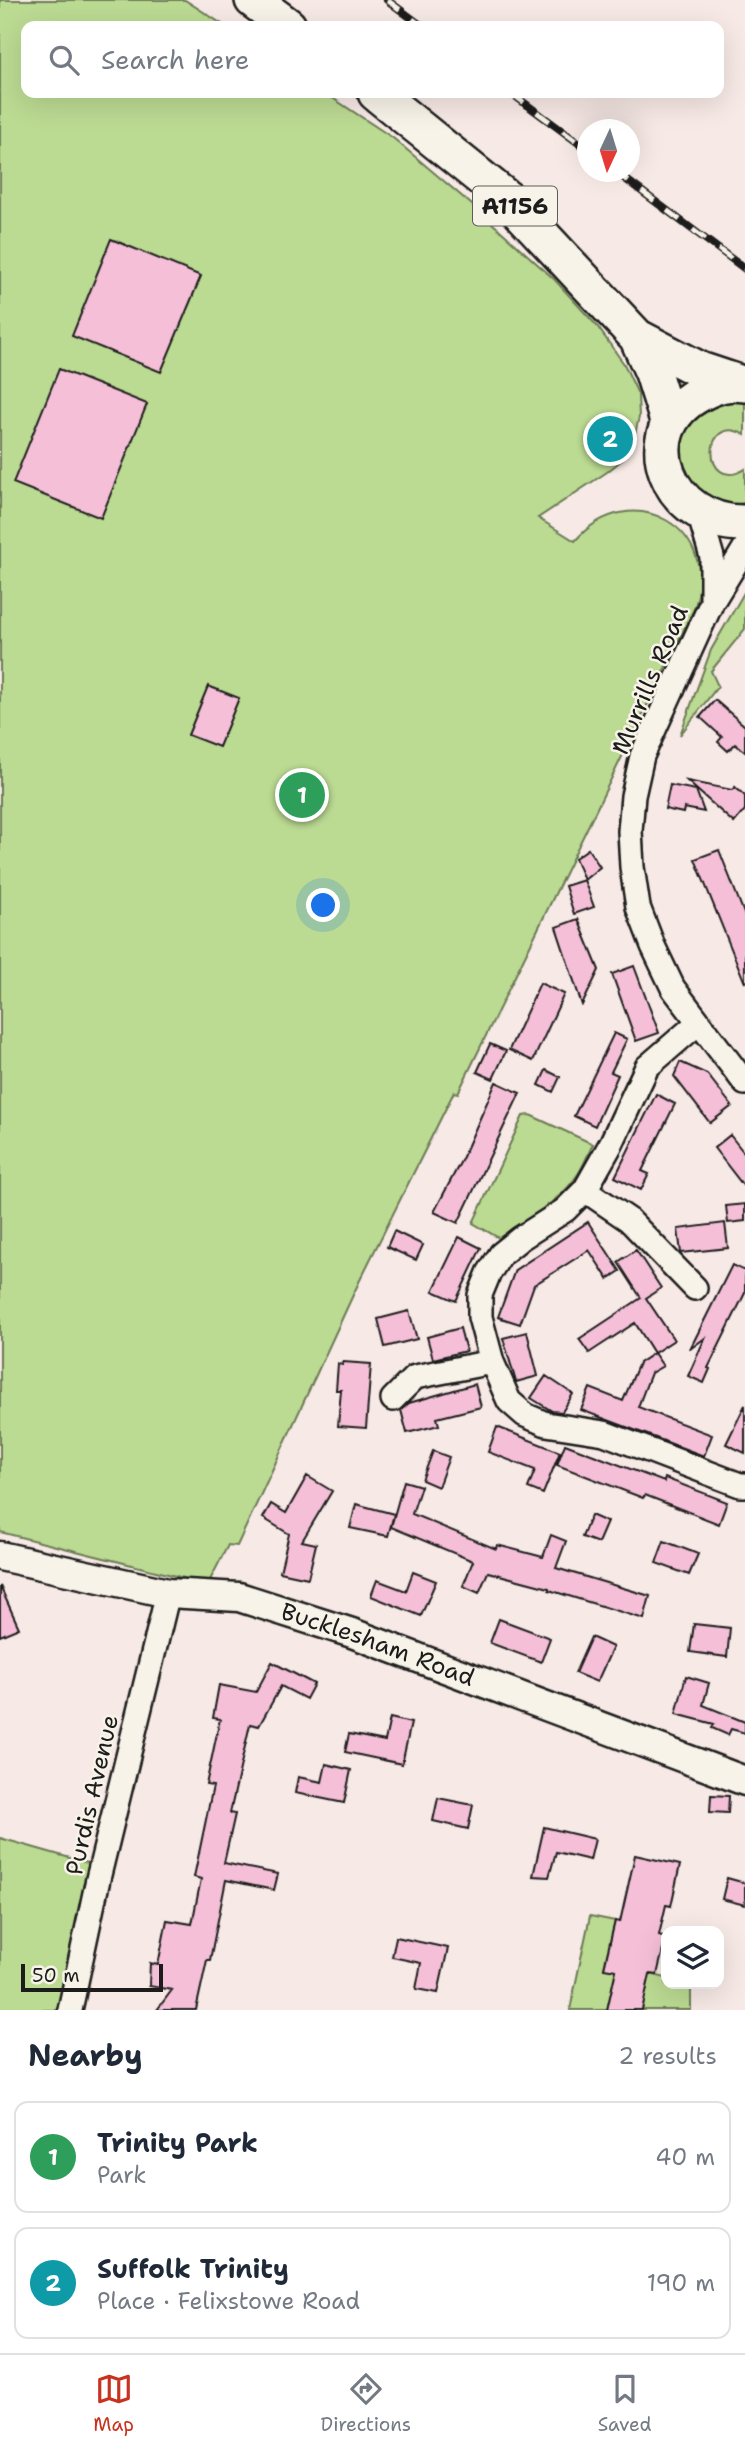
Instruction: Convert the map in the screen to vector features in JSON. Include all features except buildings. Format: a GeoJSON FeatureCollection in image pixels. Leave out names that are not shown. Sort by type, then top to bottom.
{"type":"FeatureCollection","features":[{"type":"Feature","properties":{"kind":"main road"},"geometry":{"type":"LineString","coordinates":[[253,0],[281,21]]}},
{"type":"Feature","properties":{"kind":"main road","name":"A1156"},"geometry":{"type":"LineString","coordinates":[[382,98],[510,201],[637,337],[653,373],[668,424]]}},
{"type":"Feature","properties":{"kind":"main road","name":"A1156"},"geometry":{"type":"LineString","coordinates":[[637,337],[700,370],[741,383]]}},
{"type":"Feature","properties":{"kind":"main road"},"geometry":{"type":"LineString","coordinates":[[741,383],[713,387],[680,408],[668,424],[664,456],[669,479],[677,494],[699,513],[713,520],[745,523]]}},
{"type":"Feature","properties":{"kind":"street","name":"Murrills Road"},"geometry":{"type":"LineString","coordinates":[[699,513],[712,557],[712,602]]}},
{"type":"Feature","properties":{"kind":"street","name":"Murrills Road"},"geometry":{"type":"LineString","coordinates":[[745,548],[712,602],[642,756],[633,796],[630,831],[638,907],[653,946],[673,988],[745,1083]]}},
{"type":"Feature","properties":{"kind":"street"},"geometry":{"type":"LineString","coordinates":[[698,1023],[647,1067],[611,1144],[585,1190],[565,1210],[500,1254],[480,1295],[480,1317],[492,1362],[509,1401],[525,1415],[546,1424],[604,1433],[745,1485]]}},
{"type":"Feature","properties":{"kind":"street"},"geometry":{"type":"LineString","coordinates":[[585,1190],[629,1220],[695,1288]]}},
{"type":"Feature","properties":{"kind":"street"},"geometry":{"type":"LineString","coordinates":[[393,1399],[415,1377],[492,1362]]}},
{"type":"Feature","properties":{"kind":"street","name":"Bucklesham Road"},"geometry":{"type":"LineString","coordinates":[[0,1556],[167,1593],[239,1597],[352,1633],[745,1781]]}},
{"type":"Feature","properties":{"kind":"street","name":"Purdis Avenue"},"geometry":{"type":"LineString","coordinates":[[71,2010],[98,1879],[167,1593]]}},
{"type":"Feature","properties":{"kind":"green space"},"geometry":{"type":"Polygon","coordinates":[[[0,0],[185,0],[217,21],[21,21],[21,98],[333,98],[393,138],[554,279],[597,326],[624,364],[638,394],[639,417],[634,439],[623,459],[538,518],[575,541],[597,522],[621,513],[645,513],[666,520],[684,535],[696,555],[700,580],[694,609],[458,1093],[454,1092],[359,1282],[237,1546],[228,1545],[208,1584],[0,1532],[0,0]]]}},
{"type":"Feature","properties":{"kind":"green space"},"geometry":{"type":"Polygon","coordinates":[[[729,400],[745,402],[745,435],[731,430],[720,433],[712,452],[721,471],[731,474],[745,469],[745,503],[726,504],[709,498],[695,488],[686,474],[682,457],[682,440],[689,424],[706,407],[729,400]]]}},
{"type":"Feature","properties":{"kind":"green space"},"geometry":{"type":"Polygon","coordinates":[[[745,591],[745,629],[711,671],[718,686],[680,735],[711,650],[745,591]]]}},
{"type":"Feature","properties":{"kind":"green space"},"geometry":{"type":"Polygon","coordinates":[[[530,1115],[593,1144],[578,1174],[561,1194],[499,1238],[473,1223],[523,1116],[530,1115]]]}},
{"type":"Feature","properties":{"kind":"green space"},"geometry":{"type":"Polygon","coordinates":[[[0,1838],[91,1864],[61,2010],[0,2010],[0,1838]]]}},
{"type":"Feature","properties":{"kind":"green space"},"geometry":{"type":"Polygon","coordinates":[[[590,1916],[615,1921],[604,1967],[616,1970],[607,2010],[570,2010],[590,1916]]]}},
{"type":"Feature","properties":{"kind":"green space"},"geometry":{"type":"Polygon","coordinates":[[[650,1974],[661,1977],[661,1989],[691,1989],[691,2010],[642,2010],[650,1974]]]}},
{"type":"Feature","properties":{"kind":"railway"},"geometry":{"type":"LineString","coordinates":[[387,0],[415,21]]}},
{"type":"Feature","properties":{"kind":"railway"},"geometry":{"type":"LineString","coordinates":[[518,98],[577,142]]}},
{"type":"Feature","properties":{"kind":"railway"},"geometry":{"type":"LineString","coordinates":[[629,182],[745,269]]}},
{"type":"Feature","properties":{"kind":"place","name":"Suffolk Trinity"},"geometry":{"type":"Point","coordinates":[610,439]}},
{"type":"Feature","properties":{"kind":"place","name":"Trinity Park"},"geometry":{"type":"Point","coordinates":[302,795]}}]}
